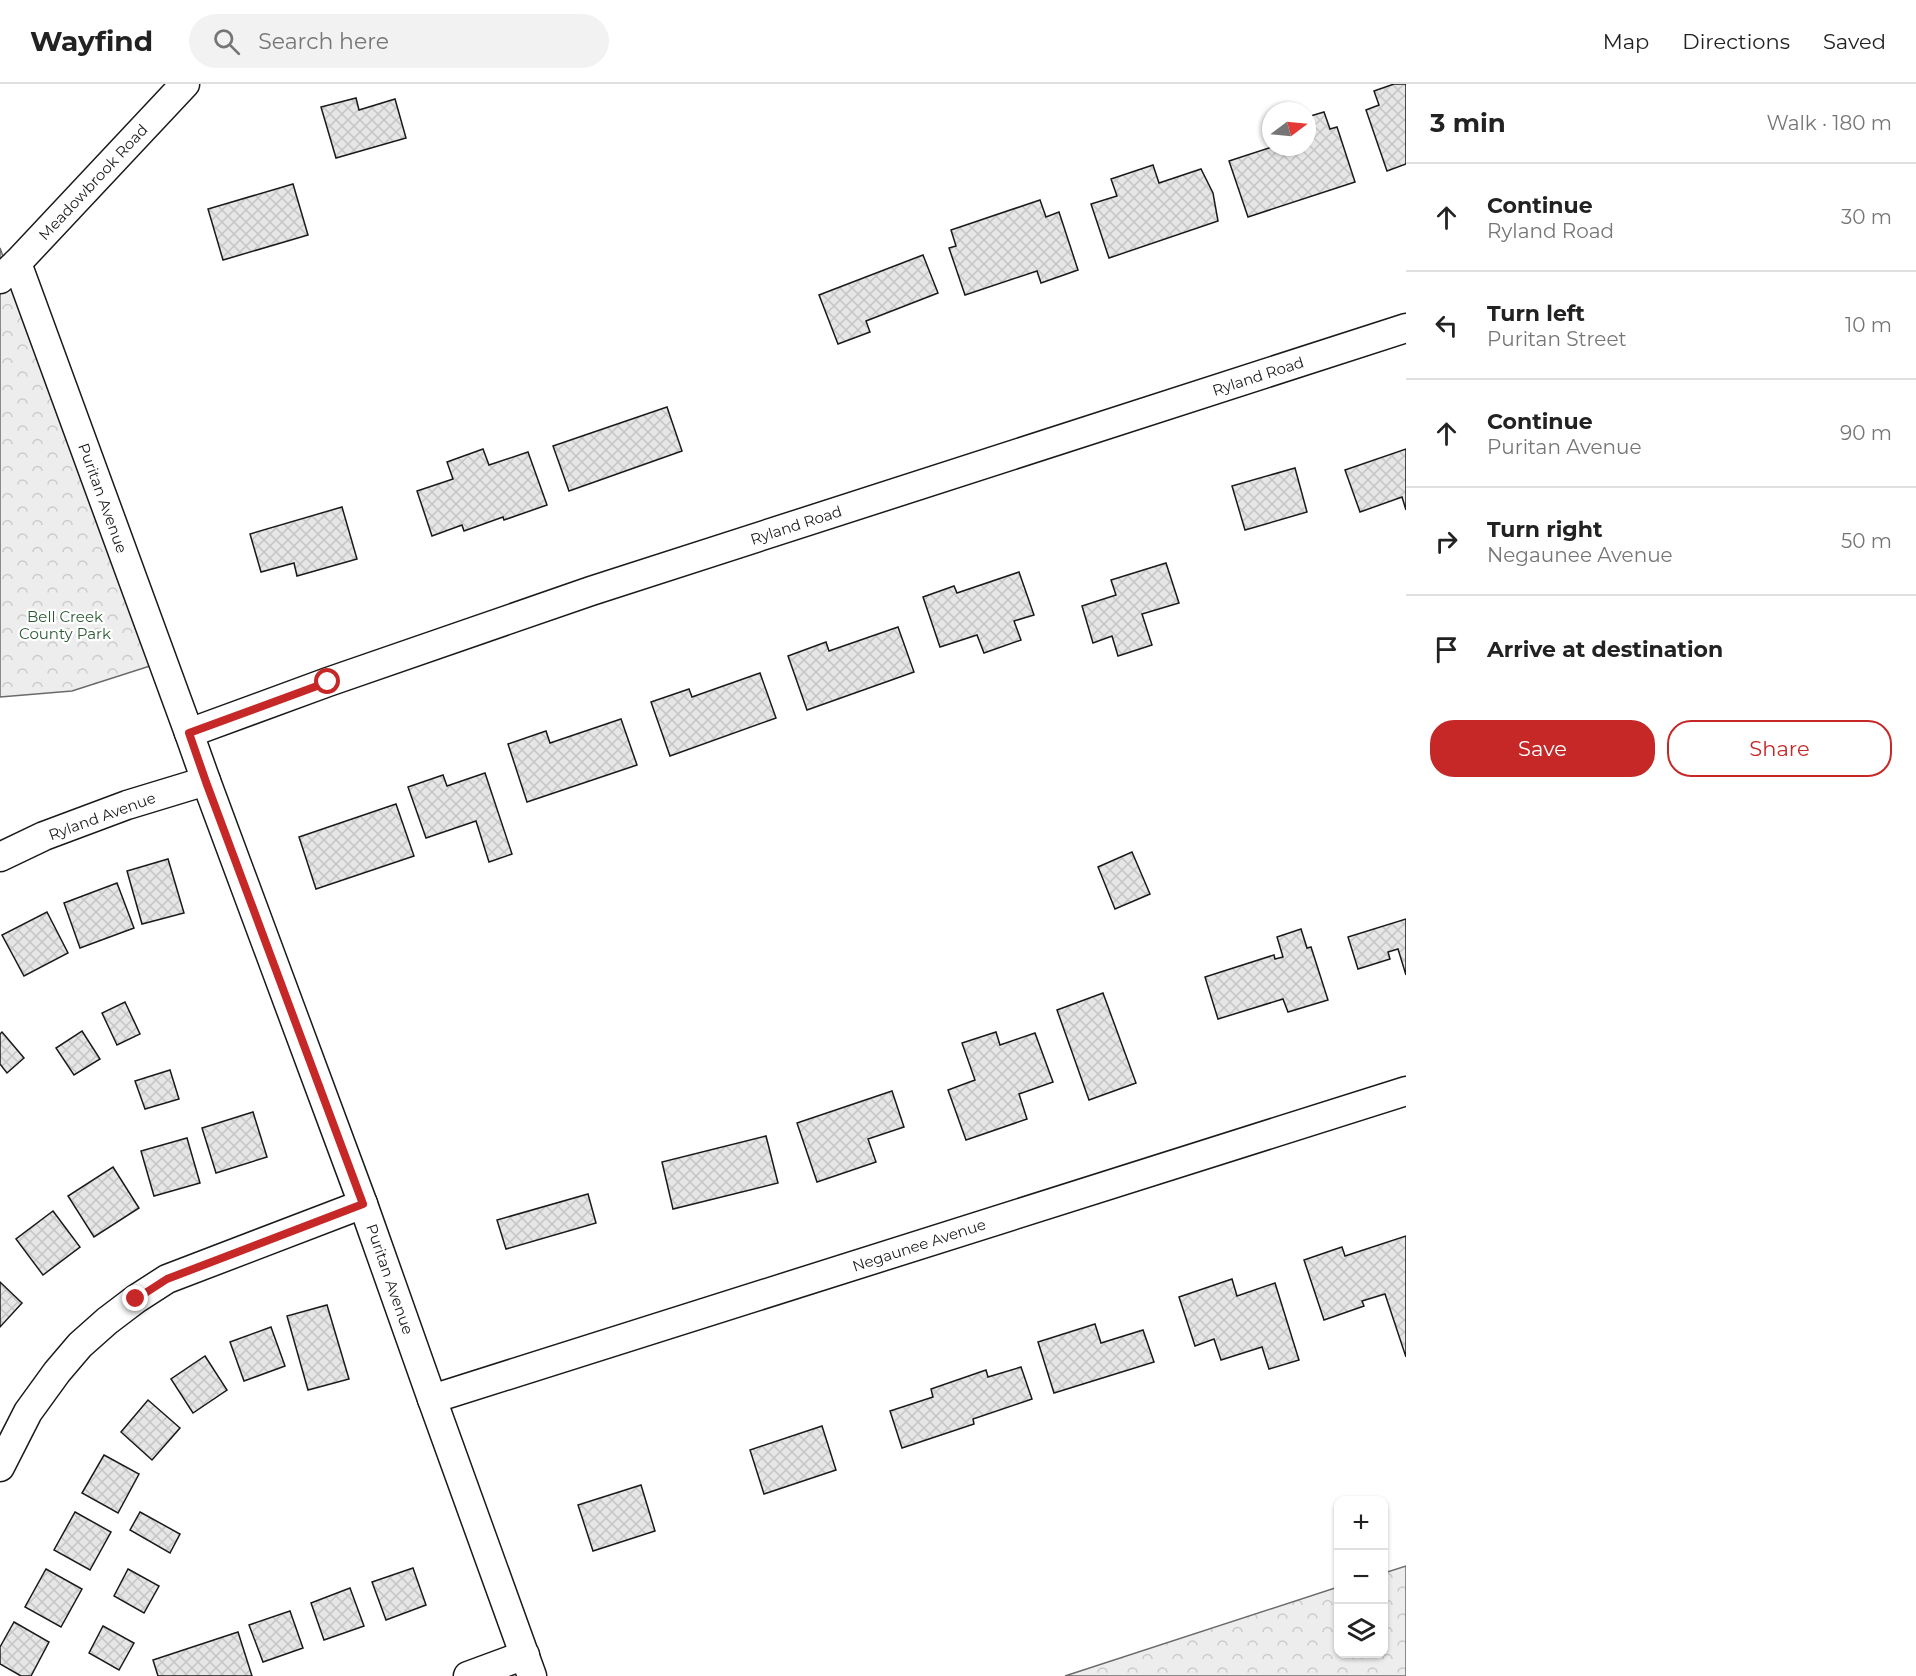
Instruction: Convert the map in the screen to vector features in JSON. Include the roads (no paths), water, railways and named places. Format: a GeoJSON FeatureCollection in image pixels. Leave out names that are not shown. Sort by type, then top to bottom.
{"type":"FeatureCollection","features":[{"type":"Feature","properties":{"kind":"street","name":"Meadowbrook Road"},"geometry":{"type":"LineString","coordinates":[[9,271],[185,84]]}},
{"type":"Feature","properties":{"kind":"street","name":"Puritan Avenue"},"geometry":{"type":"LineString","coordinates":[[9,271],[189,733],[363,1204],[529,1666]]}},
{"type":"Feature","properties":{"kind":"street","name":"Ryland Road"},"geometry":{"type":"LineString","coordinates":[[189,733],[591,591],[1406,328]]}},
{"type":"Feature","properties":{"kind":"street","name":"Ryland Avenue"},"geometry":{"type":"LineString","coordinates":[[0,857],[45,836],[127,805],[206,782]]}},
{"type":"Feature","properties":{"kind":"street","name":"Negaunee Avenue"},"geometry":{"type":"LineString","coordinates":[[432,1399],[1406,1091]]}},
{"type":"Feature","properties":{"kind":"street"},"geometry":{"type":"LineString","coordinates":[[0,1467],[28,1412],[57,1372],[87,1339],[136,1299],[167,1279],[363,1204]]}},
{"type":"Feature","properties":{"kind":"street"},"geometry":{"type":"LineString","coordinates":[[468,1676],[529,1666]]}},
{"type":"Feature","properties":{"kind":"park label","name":"Bell Creek County Park"},"geometry":{"type":"Point","coordinates":[65,624]}}]}
